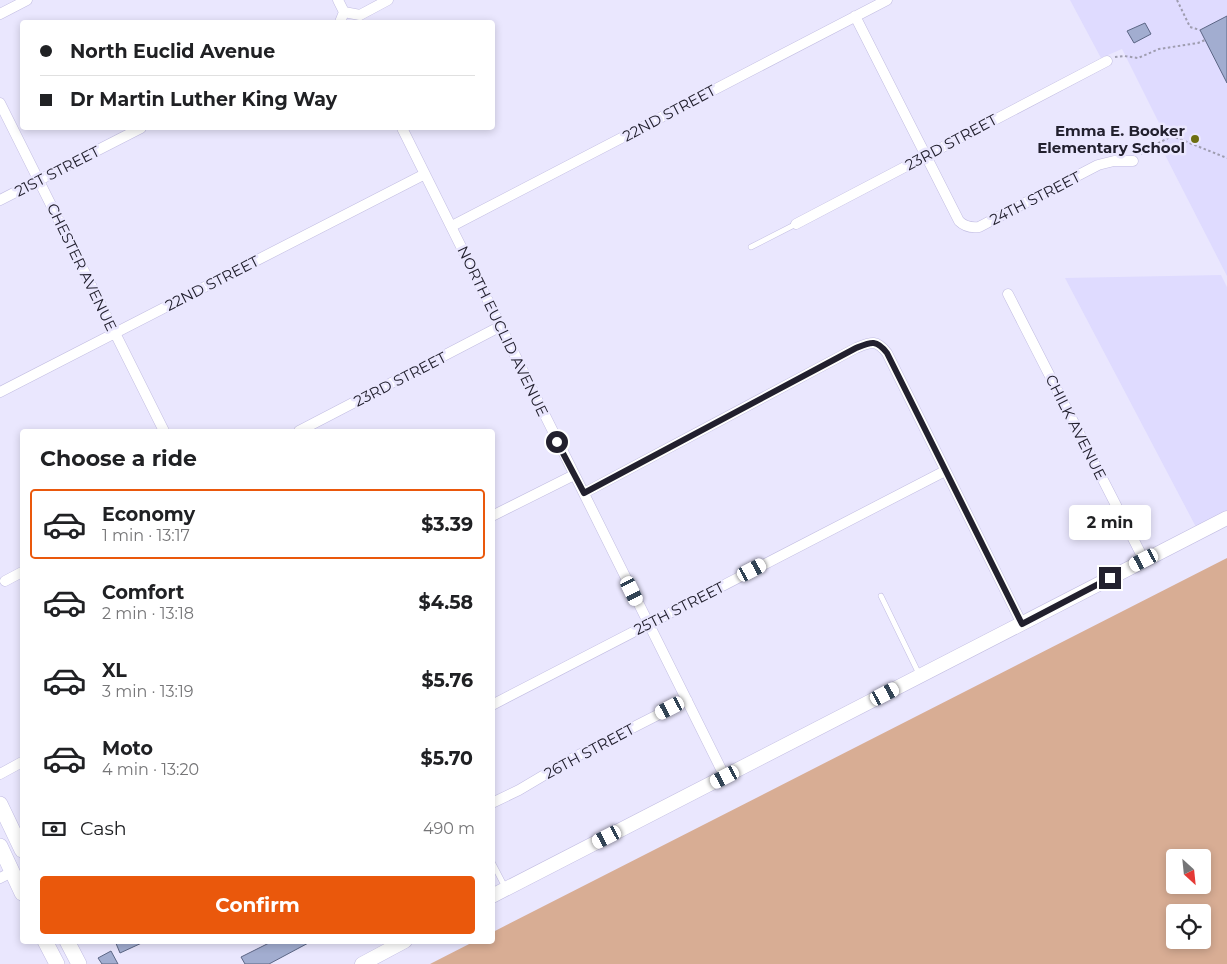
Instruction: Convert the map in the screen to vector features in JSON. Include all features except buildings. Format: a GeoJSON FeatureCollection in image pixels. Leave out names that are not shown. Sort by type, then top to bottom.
{"type":"FeatureCollection","features":[{"type":"Feature","properties":{"kind":"main road"},"geometry":{"type":"LineString","coordinates":[[0,804],[20,846]]}},
{"type":"Feature","properties":{"kind":"main road"},"geometry":{"type":"LineString","coordinates":[[0,846],[6,875],[20,891]]}},
{"type":"Feature","properties":{"kind":"main road"},"geometry":{"type":"LineString","coordinates":[[47,944],[57,964]]}},
{"type":"Feature","properties":{"kind":"main road"},"geometry":{"type":"LineString","coordinates":[[69,944],[79,964]]}},
{"type":"Feature","properties":{"kind":"street"},"geometry":{"type":"LineString","coordinates":[[0,14],[27,0]]}},
{"type":"Feature","properties":{"kind":"street"},"geometry":{"type":"LineString","coordinates":[[338,0],[344,12],[358,19],[388,0]]}},
{"type":"Feature","properties":{"kind":"street","name":"22ND STREET"},"geometry":{"type":"LineString","coordinates":[[452,226],[887,0]]}},
{"type":"Feature","properties":{"kind":"street"},"geometry":{"type":"LineString","coordinates":[[341,20],[344,12]]}},
{"type":"Feature","properties":{"kind":"street"},"geometry":{"type":"LineString","coordinates":[[855,16],[926,155]]}},
{"type":"Feature","properties":{"kind":"street","name":"23RD STREET"},"geometry":{"type":"LineString","coordinates":[[796,224],[926,155],[1112,61]]}},
{"type":"Feature","properties":{"kind":"street","name":"CHESTER AVENUE"},"geometry":{"type":"LineString","coordinates":[[0,103],[163,429]]}},
{"type":"Feature","properties":{"kind":"street","name":"21ST STREET"},"geometry":{"type":"LineString","coordinates":[[0,200],[137,130]]}},
{"type":"Feature","properties":{"kind":"street","name":"NORTH EUCLID AVENUE"},"geometry":{"type":"LineString","coordinates":[[403,130],[725,777]]}},
{"type":"Feature","properties":{"kind":"street","name":"24TH STREET"},"geometry":{"type":"LineString","coordinates":[[926,155],[959,221],[965,226],[972,228],[979,227],[1098,164],[1114,161],[1132,161]]}},
{"type":"Feature","properties":{"kind":"street","name":"22ND STREET"},"geometry":{"type":"LineString","coordinates":[[0,392],[425,174]]}},
{"type":"Feature","properties":{"kind":"street","name":"CHILK AVENUE"},"geometry":{"type":"LineString","coordinates":[[1008,294],[1144,560]]}},
{"type":"Feature","properties":{"kind":"street","name":"23RD STREET"},"geometry":{"type":"LineString","coordinates":[[303,429],[501,326]]}},
{"type":"Feature","properties":{"kind":"street"},"geometry":{"type":"LineString","coordinates":[[584,493],[856,348],[870,342],[876,343],[887,353],[1022,624]]}},
{"type":"Feature","properties":{"kind":"street","name":"25TH STREET"},"geometry":{"type":"LineString","coordinates":[[495,703],[945,471]]}},
{"type":"Feature","properties":{"kind":"street"},"geometry":{"type":"LineString","coordinates":[[495,514],[574,475]]}},
{"type":"Feature","properties":{"kind":"street"},"geometry":{"type":"LineString","coordinates":[[495,894],[1227,518]]}},
{"type":"Feature","properties":{"kind":"street"},"geometry":{"type":"LineString","coordinates":[[5,581],[20,573]]}},
{"type":"Feature","properties":{"kind":"street","name":"26TH STREET"},"geometry":{"type":"LineString","coordinates":[[495,802],[519,790],[573,758],[687,700]]}},
{"type":"Feature","properties":{"kind":"street"},"geometry":{"type":"LineString","coordinates":[[0,774],[20,763]]}},
{"type":"Feature","properties":{"kind":"street"},"geometry":{"type":"LineString","coordinates":[[362,964],[400,944]]}},
{"type":"Feature","properties":{"kind":"lane"},"geometry":{"type":"LineString","coordinates":[[751,247],[796,224]]}},
{"type":"Feature","properties":{"kind":"lane"},"geometry":{"type":"LineString","coordinates":[[881,596],[921,676]]}},
{"type":"Feature","properties":{"kind":"lane"},"geometry":{"type":"LineString","coordinates":[[495,868],[506,889]]}},
{"type":"Feature","properties":{"kind":"path"},"geometry":{"type":"LineString","coordinates":[[1177,0],[1190,27],[1200,30]]}},
{"type":"Feature","properties":{"kind":"path"},"geometry":{"type":"LineString","coordinates":[[1112,61],[1115,57],[1138,58],[1159,49],[1198,43],[1205,40]]}},
{"type":"Feature","properties":{"kind":"path"},"geometry":{"type":"LineString","coordinates":[[1132,161],[1147,149],[1172,136],[1227,158]]}},
{"type":"Feature","properties":{"kind":"shaded area","name":"Emma E. Booker Elementary School"},"geometry":{"type":"Polygon","coordinates":[[[1070,0],[1227,0],[1227,276],[1162,149],[1162,129],[1122,49],[1101,58],[1070,0]]]}},
{"type":"Feature","properties":{"kind":"shaded area"},"geometry":{"type":"Polygon","coordinates":[[[1221,275],[1227,287],[1227,511],[1196,527],[1065,278],[1221,275]]]}},
{"type":"Feature","properties":{"kind":"shaded area"},"geometry":{"type":"Polygon","coordinates":[[[1227,558],[1227,964],[430,964],[469,944],[495,944],[495,931],[1227,558]]]}},
{"type":"Feature","properties":{"kind":"place","name":"Emma E. Booker Elementary School"},"geometry":{"type":"Point","coordinates":[1195,139]}},
{"type":"Feature","properties":{"kind":"route"},"geometry":{"type":"LineString","coordinates":[[557,442],[584,493],[856,348],[870,342],[876,343],[887,353],[1022,624],[1110,578]]}}]}
